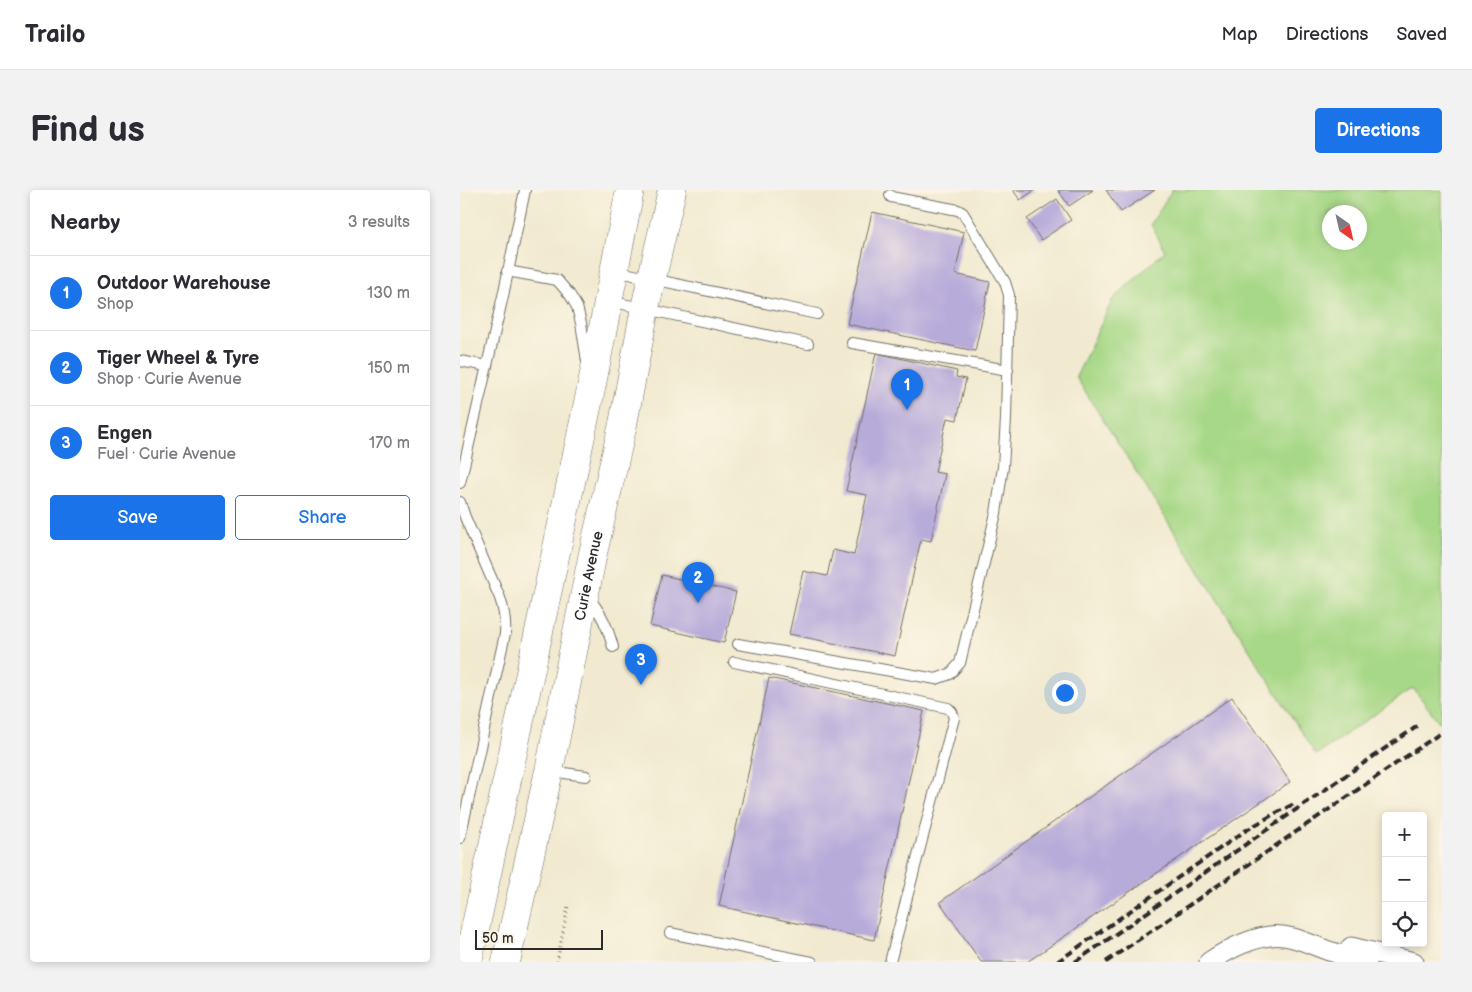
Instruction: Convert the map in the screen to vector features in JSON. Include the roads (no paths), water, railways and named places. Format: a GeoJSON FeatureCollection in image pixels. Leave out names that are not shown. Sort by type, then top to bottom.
{"type":"FeatureCollection","features":[{"type":"Feature","properties":{"kind":"main road"},"geometry":{"type":"LineString","coordinates":[[468,962],[591,389],[630,190]]}},
{"type":"Feature","properties":{"kind":"main road","name":"Curie Avenue"},"geometry":{"type":"LineString","coordinates":[[506,962],[549,771],[593,553],[623,424],[672,190]]}},
{"type":"Feature","properties":{"kind":"street"},"geometry":{"type":"LineString","coordinates":[[1209,962],[1230,949],[1271,936],[1334,943],[1414,962]]}},
{"type":"Feature","properties":{"kind":"street"},"geometry":{"type":"LineString","coordinates":[[1305,941],[1330,952],[1367,962]]}},
{"type":"Feature","properties":{"kind":"lane"},"geometry":{"type":"LineString","coordinates":[[460,483],[525,190]]}},
{"type":"Feature","properties":{"kind":"lane"},"geometry":{"type":"LineString","coordinates":[[738,644],[936,679],[954,671],[960,663],[996,513],[1003,467],[1008,370],[1008,291],[1005,282],[964,214],[958,210],[890,196]]}},
{"type":"Feature","properties":{"kind":"lane"},"geometry":{"type":"LineString","coordinates":[[507,271],[557,280],[570,295],[579,314],[591,389]]}},
{"type":"Feature","properties":{"kind":"lane"},"geometry":{"type":"LineString","coordinates":[[614,271],[817,314]]}},
{"type":"Feature","properties":{"kind":"lane"},"geometry":{"type":"LineString","coordinates":[[608,300],[808,344]]}},
{"type":"Feature","properties":{"kind":"lane"},"geometry":{"type":"LineString","coordinates":[[852,343],[1008,370]]}},
{"type":"Feature","properties":{"kind":"lane"},"geometry":{"type":"LineString","coordinates":[[460,360],[487,366]]}},
{"type":"Feature","properties":{"kind":"lane"},"geometry":{"type":"LineString","coordinates":[[460,502],[462,520],[500,598],[504,610],[505,626],[505,634],[463,811],[460,838]]}},
{"type":"Feature","properties":{"kind":"lane"},"geometry":{"type":"LineString","coordinates":[[585,593],[607,625],[613,648]]}},
{"type":"Feature","properties":{"kind":"lane"},"geometry":{"type":"LineString","coordinates":[[734,662],[948,708],[952,712],[954,718],[890,962]]}},
{"type":"Feature","properties":{"kind":"lane"},"geometry":{"type":"LineString","coordinates":[[549,771],[586,776]]}},
{"type":"Feature","properties":{"kind":"lane"},"geometry":{"type":"LineString","coordinates":[[670,934],[812,962]]}},
{"type":"Feature","properties":{"kind":"railway"},"geometry":{"type":"LineString","coordinates":[[1075,962],[1419,725]]}},
{"type":"Feature","properties":{"kind":"railway"},"geometry":{"type":"LineString","coordinates":[[1106,962],[1442,732]]}},
{"type":"Feature","properties":{"kind":"railway"},"geometry":{"type":"LineString","coordinates":[[1057,962],[1245,831],[1294,804]]}},
{"type":"Feature","properties":{"kind":"place","name":"Outdoor Warehouse"},"geometry":{"type":"Point","coordinates":[907,410]}},
{"type":"Feature","properties":{"kind":"place","name":"Tiger Wheel & Tyre"},"geometry":{"type":"Point","coordinates":[698,603]}},
{"type":"Feature","properties":{"kind":"place","name":"Engen"},"geometry":{"type":"Point","coordinates":[641,685]}}]}
